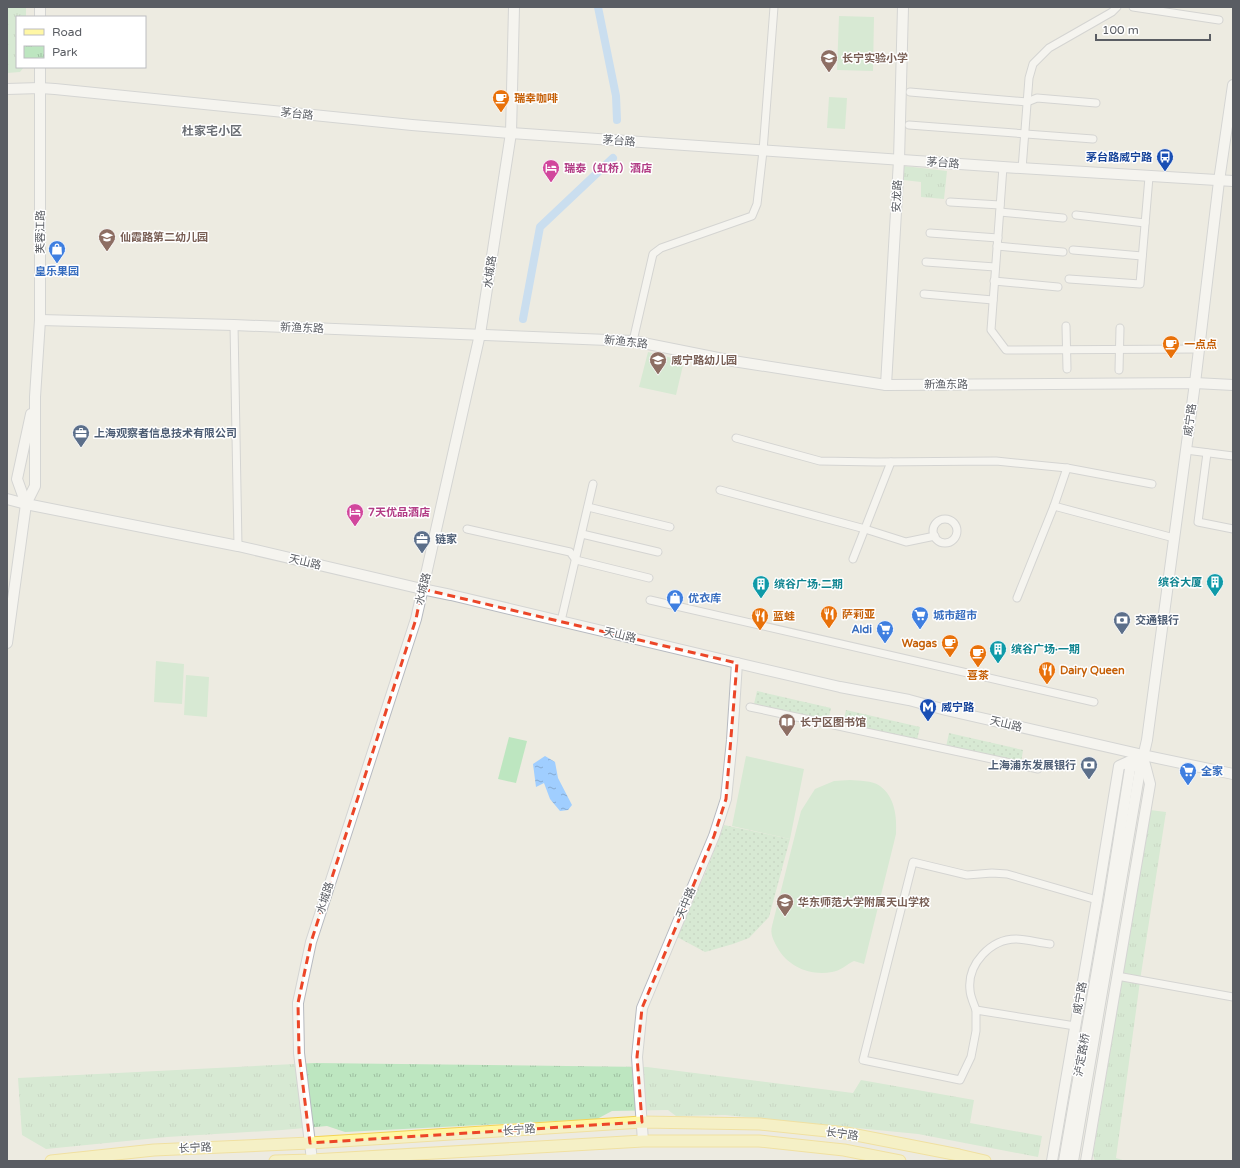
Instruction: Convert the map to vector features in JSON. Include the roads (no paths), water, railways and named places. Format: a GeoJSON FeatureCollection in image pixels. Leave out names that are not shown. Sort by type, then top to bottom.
{"type":"FeatureCollection","features":[{"type":"Feature","properties":{"kind":"main road","name":"长宁路"},"geometry":{"type":"LineString","coordinates":[[51,1161],[154,1150],[310,1143],[642,1122],[760,1124],[846,1134],[951,1153],[985,1161]]}},
{"type":"Feature","properties":{"kind":"main road","name":"长宁路"},"geometry":{"type":"LineString","coordinates":[[275,1161],[643,1141],[759,1141],[844,1150],[900,1161]]}},
{"type":"Feature","properties":{"kind":"street","name":"水城路"},"geometry":{"type":"LineString","coordinates":[[312,1160],[299,1053],[298,1003],[311,942],[416,619],[480,334],[511,134],[514,7]]}},
{"type":"Feature","properties":{"kind":"street"},"geometry":{"type":"LineString","coordinates":[[633,341],[653,254],[661,248],[752,216],[757,204],[763,151],[774,7]]}},
{"type":"Feature","properties":{"kind":"street","name":"安龙路"},"geometry":{"type":"LineString","coordinates":[[886,385],[899,160],[903,7]]}},
{"type":"Feature","properties":{"kind":"street"},"geometry":{"type":"LineString","coordinates":[[1022,168],[1029,78],[1033,64],[1049,48],[1112,12],[1117,7]]}},
{"type":"Feature","properties":{"kind":"street"},"geometry":{"type":"LineString","coordinates":[[1133,7],[1219,20]]}},
{"type":"Feature","properties":{"kind":"street","name":"芙蓉江路"},"geometry":{"type":"LineString","coordinates":[[7,643],[8,625],[26,504],[35,486],[35,397],[40,320],[40,68]]}},
{"type":"Feature","properties":{"kind":"street","name":"威宁路"},"geometry":{"type":"LineString","coordinates":[[1113,902],[1130,769],[1143,755],[1147,740],[1195,383],[1219,181],[1233,85]]}},
{"type":"Feature","properties":{"kind":"street","name":"茅台路"},"geometry":{"type":"LineString","coordinates":[[7,89],[40,88],[511,134],[1149,177],[1233,181]]}},
{"type":"Feature","properties":{"kind":"street"},"geometry":{"type":"LineString","coordinates":[[910,92],[1027,102],[1037,98],[1096,103]]}},
{"type":"Feature","properties":{"kind":"street"},"geometry":{"type":"LineString","coordinates":[[909,124],[1093,139]]}},
{"type":"Feature","properties":{"kind":"street"},"geometry":{"type":"LineString","coordinates":[[1003,167],[991,330],[1006,350],[1199,349]]}},
{"type":"Feature","properties":{"kind":"street"},"geometry":{"type":"LineString","coordinates":[[1069,279],[1140,284],[1149,177]]}},
{"type":"Feature","properties":{"kind":"street"},"geometry":{"type":"LineString","coordinates":[[950,202],[1063,218]]}},
{"type":"Feature","properties":{"kind":"street"},"geometry":{"type":"LineString","coordinates":[[1076,215],[1145,222]]}},
{"type":"Feature","properties":{"kind":"street"},"geometry":{"type":"LineString","coordinates":[[930,233],[1063,252]]}},
{"type":"Feature","properties":{"kind":"street"},"geometry":{"type":"LineString","coordinates":[[1073,250],[1142,256]]}},
{"type":"Feature","properties":{"kind":"street"},"geometry":{"type":"LineString","coordinates":[[926,262],[996,268]]}},
{"type":"Feature","properties":{"kind":"street"},"geometry":{"type":"LineString","coordinates":[[994,281],[1058,287]]}},
{"type":"Feature","properties":{"kind":"street"},"geometry":{"type":"LineString","coordinates":[[924,294],[993,300]]}},
{"type":"Feature","properties":{"kind":"street","name":"新渔东路"},"geometry":{"type":"LineString","coordinates":[[40,320],[234,325],[633,341],[733,361],[886,385],[1195,383],[1233,385]]}},
{"type":"Feature","properties":{"kind":"street"},"geometry":{"type":"LineString","coordinates":[[234,325],[238,546]]}},
{"type":"Feature","properties":{"kind":"street"},"geometry":{"type":"LineString","coordinates":[[1066,326],[1067,369]]}},
{"type":"Feature","properties":{"kind":"street"},"geometry":{"type":"LineString","coordinates":[[1119,370],[1120,328]]}},
{"type":"Feature","properties":{"kind":"street","name":"芙蓉江路"},"geometry":{"type":"LineString","coordinates":[[26,504],[17,479],[35,397]]}},
{"type":"Feature","properties":{"kind":"street"},"geometry":{"type":"LineString","coordinates":[[736,438],[820,461],[996,461],[1067,468],[1152,484]]}},
{"type":"Feature","properties":{"kind":"street"},"geometry":{"type":"LineString","coordinates":[[1186,450],[1233,456]]}},
{"type":"Feature","properties":{"kind":"street"},"geometry":{"type":"LineString","coordinates":[[1207,453],[1198,522],[1233,529]]}},
{"type":"Feature","properties":{"kind":"street"},"geometry":{"type":"LineString","coordinates":[[853,559],[891,462]]}},
{"type":"Feature","properties":{"kind":"street"},"geometry":{"type":"LineString","coordinates":[[1017,598],[1054,506],[1067,468]]}},
{"type":"Feature","properties":{"kind":"street"},"geometry":{"type":"LineString","coordinates":[[561,621],[593,484]]}},
{"type":"Feature","properties":{"kind":"street"},"geometry":{"type":"LineString","coordinates":[[720,490],[865,529],[906,542],[935,536]]}},
{"type":"Feature","properties":{"kind":"street","name":"天山路"},"geometry":{"type":"LineString","coordinates":[[7,498],[26,504],[238,546],[422,589],[452,594],[840,687],[909,700],[946,710],[1143,755],[1233,774]]}},
{"type":"Feature","properties":{"kind":"street"},"geometry":{"type":"LineString","coordinates":[[1054,506],[1174,538]]}},
{"type":"Feature","properties":{"kind":"street"},"geometry":{"type":"LineString","coordinates":[[588,507],[670,527]]}},
{"type":"Feature","properties":{"kind":"street"},"geometry":{"type":"LineString","coordinates":[[467,529],[570,552],[576,560],[650,578]]}},
{"type":"Feature","properties":{"kind":"street"},"geometry":{"type":"LineString","coordinates":[[582,534],[658,552]]}},
{"type":"Feature","properties":{"kind":"street"},"geometry":{"type":"LineString","coordinates":[[650,600],[1094,702]]}},
{"type":"Feature","properties":{"kind":"street","name":"天中路"},"geometry":{"type":"LineString","coordinates":[[643,1141],[637,1057],[642,1008],[714,836],[726,799],[733,733],[737,663]]}},
{"type":"Feature","properties":{"kind":"street"},"geometry":{"type":"LineString","coordinates":[[750,707],[1038,770]]}},
{"type":"Feature","properties":{"kind":"street","name":"威宁路"},"geometry":{"type":"LineString","coordinates":[[1052,1161],[1119,766],[1143,755]]}},
{"type":"Feature","properties":{"kind":"street","name":"威宁路"},"geometry":{"type":"LineString","coordinates":[[1086,1161],[1150,784],[1143,755]]}},
{"type":"Feature","properties":{"kind":"street"},"geometry":{"type":"LineString","coordinates":[[1050,944],[1016,939],[996,943],[980,956],[971,974],[970,990],[976,1010],[976,1031],[971,1057],[960,1080],[863,1060],[913,862],[967,875],[992,873],[1007,874],[1097,900]]}},
{"type":"Feature","properties":{"kind":"street","name":"泸定路桥"},"geometry":{"type":"LineString","coordinates":[[1064,1161],[1113,902]]}},
{"type":"Feature","properties":{"kind":"street","name":"泸定路桥"},"geometry":{"type":"LineString","coordinates":[[1073,1161],[1113,902]]}},
{"type":"Feature","properties":{"kind":"street"},"geometry":{"type":"LineString","coordinates":[[1117,976],[1233,997]]}},
{"type":"Feature","properties":{"kind":"street"},"geometry":{"type":"LineString","coordinates":[[976,1010],[1075,1026]]}},
{"type":"Feature","properties":{"kind":"water"},"geometry":{"type":"Polygon","coordinates":[[[545,756],[555,762],[558,778],[572,805],[568,810],[560,811],[550,799],[544,783],[536,787],[533,764],[545,756]]]}},
{"type":"Feature","properties":{"kind":"waterway"},"geometry":{"type":"LineString","coordinates":[[598,7],[616,96],[617,120]]}},
{"type":"Feature","properties":{"kind":"waterway"},"geometry":{"type":"LineString","coordinates":[[523,319],[540,227],[613,158]]}},
{"type":"Feature","properties":{"kind":"place","name":"长宁实验小学"},"geometry":{"type":"Point","coordinates":[829,73]}},
{"type":"Feature","properties":{"kind":"place","name":"瑞幸咖啡"},"geometry":{"type":"Point","coordinates":[501,113]}},
{"type":"Feature","properties":{"kind":"place","name":"茅台路威宁路"},"geometry":{"type":"Point","coordinates":[1165,172]}},
{"type":"Feature","properties":{"kind":"place","name":"瑞泰（虹桥）酒店"},"geometry":{"type":"Point","coordinates":[551,183]}},
{"type":"Feature","properties":{"kind":"place","name":"仙霞路第二幼儿园"},"geometry":{"type":"Point","coordinates":[107,252]}},
{"type":"Feature","properties":{"kind":"place","name":"皇乐果园"},"geometry":{"type":"Point","coordinates":[57,264]}},
{"type":"Feature","properties":{"kind":"place","name":"一点点"},"geometry":{"type":"Point","coordinates":[1171,359]}},
{"type":"Feature","properties":{"kind":"place","name":"威宁路幼儿园"},"geometry":{"type":"Point","coordinates":[658,375]}},
{"type":"Feature","properties":{"kind":"place","name":"上海观察者信息技术有限公司"},"geometry":{"type":"Point","coordinates":[81,448]}},
{"type":"Feature","properties":{"kind":"place","name":"7天优品酒店"},"geometry":{"type":"Point","coordinates":[355,527]}},
{"type":"Feature","properties":{"kind":"place","name":"链家"},"geometry":{"type":"Point","coordinates":[422,554]}},
{"type":"Feature","properties":{"kind":"place","name":"缤谷大厦"},"geometry":{"type":"Point","coordinates":[1215,597]}},
{"type":"Feature","properties":{"kind":"place","name":"缤谷广场·二期"},"geometry":{"type":"Point","coordinates":[761,599]}},
{"type":"Feature","properties":{"kind":"place","name":"优衣库"},"geometry":{"type":"Point","coordinates":[675,613]}},
{"type":"Feature","properties":{"kind":"place","name":"萨莉亚"},"geometry":{"type":"Point","coordinates":[829,629]}},
{"type":"Feature","properties":{"kind":"place","name":"城市超市"},"geometry":{"type":"Point","coordinates":[920,630]}},
{"type":"Feature","properties":{"kind":"place","name":"蓝蛙"},"geometry":{"type":"Point","coordinates":[760,631]}},
{"type":"Feature","properties":{"kind":"place","name":"交通银行"},"geometry":{"type":"Point","coordinates":[1122,635]}},
{"type":"Feature","properties":{"kind":"place","name":"Aldi"},"geometry":{"type":"Point","coordinates":[885,644]}},
{"type":"Feature","properties":{"kind":"place","name":"Wagas"},"geometry":{"type":"Point","coordinates":[950,658]}},
{"type":"Feature","properties":{"kind":"place","name":"缤谷广场·一期"},"geometry":{"type":"Point","coordinates":[998,664]}},
{"type":"Feature","properties":{"kind":"place","name":"喜茶"},"geometry":{"type":"Point","coordinates":[978,668]}},
{"type":"Feature","properties":{"kind":"place","name":"Dairy Queen"},"geometry":{"type":"Point","coordinates":[1047,685]}},
{"type":"Feature","properties":{"kind":"place","name":"威宁路"},"geometry":{"type":"Point","coordinates":[928,722]}},
{"type":"Feature","properties":{"kind":"place","name":"长宁区图书馆"},"geometry":{"type":"Point","coordinates":[787,737]}},
{"type":"Feature","properties":{"kind":"place","name":"上海浦东发展银行"},"geometry":{"type":"Point","coordinates":[1089,780]}},
{"type":"Feature","properties":{"kind":"place","name":"全家"},"geometry":{"type":"Point","coordinates":[1188,786]}},
{"type":"Feature","properties":{"kind":"place","name":"华东师范大学附属天山学校"},"geometry":{"type":"Point","coordinates":[785,917]}},
{"type":"Feature","properties":{"kind":"district","name":"杜家宅小区"},"geometry":{"type":"Point","coordinates":[212,131]}}]}
